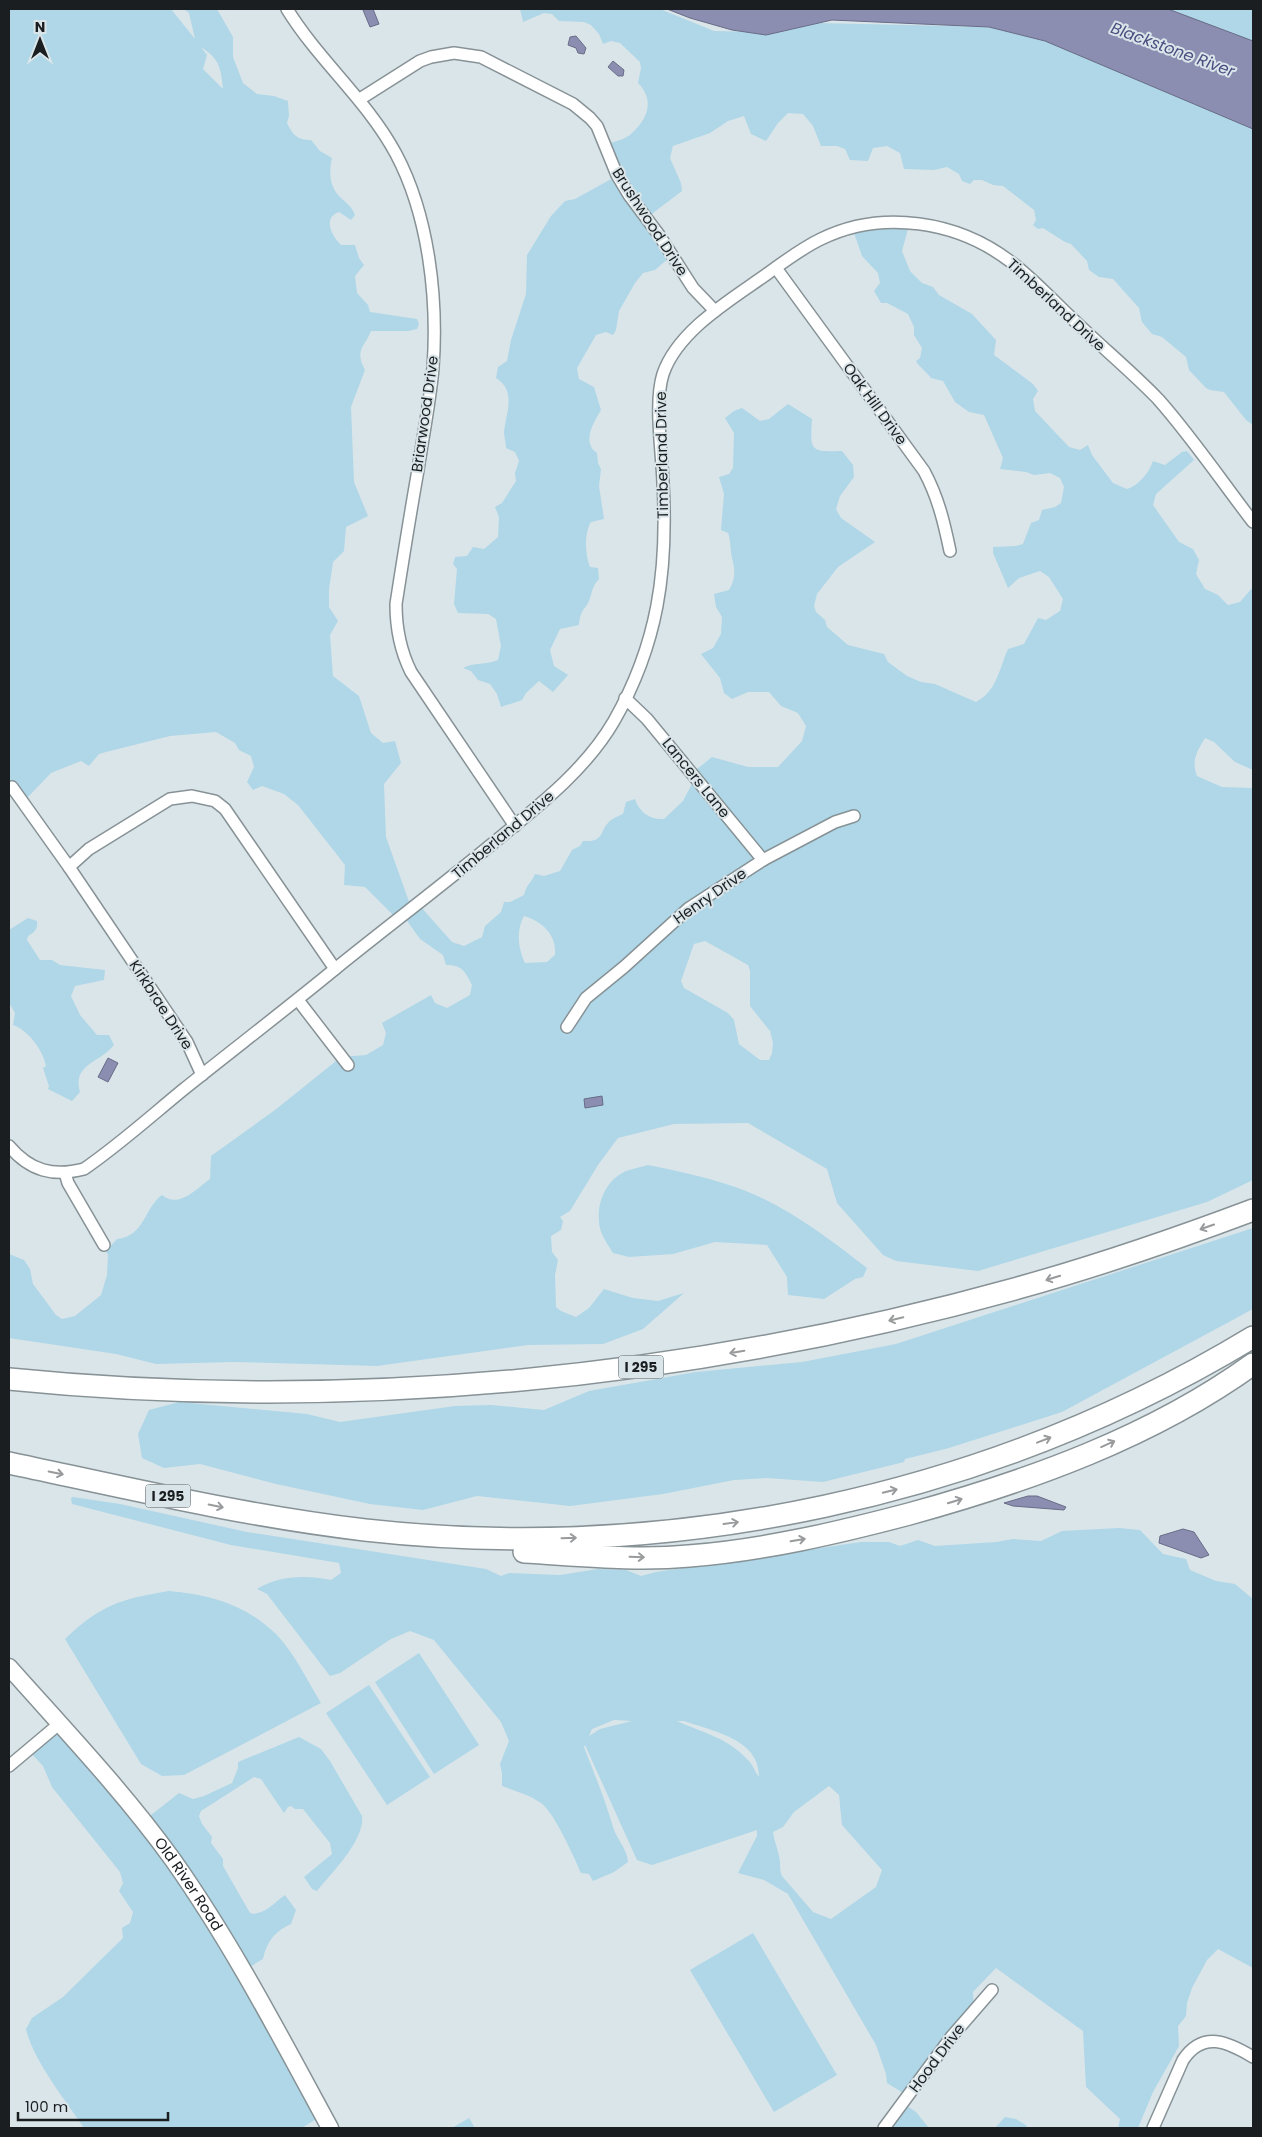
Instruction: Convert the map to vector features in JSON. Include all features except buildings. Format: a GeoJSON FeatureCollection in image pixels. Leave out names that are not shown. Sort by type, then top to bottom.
{"type":"FeatureCollection","features":[{"type":"Feature","properties":{"kind":"highway","name":"I 295"},"geometry":{"type":"LineString","coordinates":[[9,1379],[177,1390],[322,1391],[485,1383],[629,1368],[807,1339],[948,1307],[1096,1265],[1253,1210]]}},
{"type":"Feature","properties":{"kind":"highway","name":"I 295"},"geometry":{"type":"LineString","coordinates":[[9,1463],[221,1507],[328,1525],[437,1536],[547,1539],[693,1528],[801,1511],[872,1495],[942,1476],[1046,1440],[1146,1395],[1253,1337]]}},
{"type":"Feature","properties":{"kind":"highway"},"geometry":{"type":"LineString","coordinates":[[328,1525],[437,1547],[607,1556],[689,1556],[770,1545],[823,1535],[889,1519],[1025,1478],[1108,1444],[1178,1412],[1214,1392],[1253,1364]]}},
{"type":"Feature","properties":{"kind":"main road","name":"Old River Road"},"geometry":{"type":"LineString","coordinates":[[9,1667],[135,1811],[184,1876],[241,1968],[330,2128]]}},
{"type":"Feature","properties":{"kind":"street","name":"Briarwood Drive"},"geometry":{"type":"LineString","coordinates":[[287,9],[305,35],[360,99],[384,134],[406,176],[427,246],[432,300],[433,352],[431,382],[396,604],[397,632],[404,658],[411,672],[515,826]]}},
{"type":"Feature","properties":{"kind":"street","name":"Brushwood Drive"},"geometry":{"type":"LineString","coordinates":[[360,99],[420,61],[431,56],[454,52],[481,57],[573,104],[597,126],[617,175],[629,195],[659,235],[693,288],[715,311]]}},
{"type":"Feature","properties":{"kind":"street","name":"Timberland Drive"},"geometry":{"type":"LineString","coordinates":[[202,1075],[515,826],[560,786],[587,758],[613,722],[625,698],[651,631],[658,607],[662,581],[664,494],[659,401],[663,374],[673,353],[715,311],[799,251],[823,238],[854,228],[876,224],[900,223],[938,227],[959,232],[981,242],[1012,262],[1158,400],[1253,522]]}},
{"type":"Feature","properties":{"kind":"street","name":"Oak Hill Drive"},"geometry":{"type":"LineString","coordinates":[[776,268],[924,471],[936,493],[941,508],[950,551]]}},
{"type":"Feature","properties":{"kind":"street","name":"Lancers Lane"},"geometry":{"type":"LineString","coordinates":[[625,698],[653,726],[763,860]]}},
{"type":"Feature","properties":{"kind":"street","name":"Kirkbrae Drive"},"geometry":{"type":"LineString","coordinates":[[12,787],[188,1042],[202,1075]]}},
{"type":"Feature","properties":{"kind":"street"},"geometry":{"type":"LineString","coordinates":[[69,867],[89,849],[170,798],[192,796],[215,801],[225,808],[335,969]]}},
{"type":"Feature","properties":{"kind":"street","name":"Henry Drive"},"geometry":{"type":"LineString","coordinates":[[567,1027],[586,998],[624,967],[677,918],[763,860],[835,822],[854,816]]}},
{"type":"Feature","properties":{"kind":"street"},"geometry":{"type":"LineString","coordinates":[[298,1000],[348,1065]]}},
{"type":"Feature","properties":{"kind":"street"},"geometry":{"type":"LineString","coordinates":[[9,1146],[26,1164],[46,1171],[65,1172],[84,1169],[202,1075]]}},
{"type":"Feature","properties":{"kind":"street"},"geometry":{"type":"LineString","coordinates":[[65,1172],[68,1183],[104,1245]]}},
{"type":"Feature","properties":{"kind":"street"},"geometry":{"type":"LineString","coordinates":[[9,1766],[59,1724]]}},
{"type":"Feature","properties":{"kind":"street","name":"Hood Drive"},"geometry":{"type":"LineString","coordinates":[[884,2128],[952,2036],[992,1990]]}},
{"type":"Feature","properties":{"kind":"street"},"geometry":{"type":"LineString","coordinates":[[1153,2128],[1182,2060],[1190,2050],[1211,2042],[1225,2042],[1253,2057]]}},
{"type":"Feature","properties":{"kind":"shaded area"},"geometry":{"type":"Polygon","coordinates":[[[9,9],[171,9],[195,39],[189,13],[184,9],[217,9],[233,37],[233,57],[243,83],[257,94],[274,96],[288,101],[289,116],[287,123],[294,134],[299,138],[311,140],[320,151],[332,158],[330,173],[333,187],[339,196],[350,206],[355,215],[351,220],[339,212],[331,218],[330,227],[334,237],[341,245],[355,245],[359,258],[364,265],[355,276],[357,293],[368,305],[370,312],[417,319],[419,324],[417,329],[408,331],[371,331],[360,353],[365,370],[351,407],[354,482],[368,516],[346,527],[344,551],[333,562],[329,589],[329,607],[338,621],[330,635],[333,676],[359,696],[371,733],[383,743],[395,741],[401,763],[384,784],[386,837],[412,910],[398,920],[365,887],[344,885],[345,865],[298,805],[284,794],[262,786],[253,790],[247,782],[254,767],[251,756],[239,750],[235,743],[216,732],[170,736],[99,754],[89,766],[81,761],[51,773],[27,798],[9,778],[9,9]],[[201,47],[207,55],[203,69],[223,89],[216,60],[201,47]]]}},
{"type":"Feature","properties":{"kind":"shaded area"},"geometry":{"type":"Polygon","coordinates":[[[520,9],[660,9],[714,31],[763,32],[818,23],[996,27],[1056,40],[1253,122],[1253,425],[1246,420],[1224,392],[1206,388],[1189,370],[1186,357],[1162,337],[1152,334],[1142,322],[1139,308],[1113,279],[1099,277],[1089,270],[1087,261],[1071,244],[1043,228],[1038,229],[1033,225],[1036,220],[1034,210],[1003,186],[993,185],[982,180],[974,180],[970,184],[962,181],[959,174],[947,167],[934,170],[904,169],[900,153],[887,146],[873,148],[868,161],[850,160],[845,149],[837,146],[821,146],[813,126],[803,114],[788,113],[778,123],[766,141],[751,134],[744,116],[728,121],[710,133],[673,146],[670,158],[681,183],[682,191],[645,219],[670,257],[655,270],[643,273],[619,311],[616,330],[613,335],[606,332],[596,335],[577,368],[579,379],[594,387],[601,410],[592,426],[589,438],[592,448],[597,453],[601,469],[599,486],[604,519],[591,522],[587,532],[586,544],[590,567],[598,568],[599,579],[594,585],[589,602],[582,612],[579,625],[560,629],[550,650],[554,666],[568,675],[553,692],[539,681],[526,693],[522,700],[501,707],[497,694],[490,684],[478,680],[471,671],[463,668],[498,660],[501,646],[496,619],[488,614],[458,613],[454,604],[457,569],[453,564],[455,557],[467,556],[473,547],[484,549],[498,537],[499,517],[495,507],[502,503],[516,481],[515,473],[519,461],[515,452],[506,448],[504,432],[509,403],[506,389],[496,378],[498,367],[507,361],[511,340],[526,294],[527,255],[551,216],[565,201],[575,199],[613,178],[602,146],[631,134],[642,122],[648,103],[643,89],[638,83],[641,68],[640,62],[620,43],[611,41],[603,44],[599,34],[591,25],[584,22],[559,21],[552,14],[544,13],[523,22],[520,9]]]}},
{"type":"Feature","properties":{"kind":"shaded area"},"geometry":{"type":"Polygon","coordinates":[[[1165,9],[1253,9],[1253,48],[1165,9]]]}},
{"type":"Feature","properties":{"kind":"shaded area"},"geometry":{"type":"Polygon","coordinates":[[[874,229],[908,229],[902,251],[910,271],[922,283],[933,287],[939,295],[972,314],[996,340],[994,355],[1033,384],[1038,391],[1033,399],[1035,411],[1069,447],[1080,450],[1088,445],[1092,455],[1113,483],[1127,489],[1136,485],[1143,478],[1153,461],[1165,465],[1182,452],[1187,451],[1194,460],[1156,494],[1153,505],[1179,542],[1193,549],[1199,560],[1196,574],[1205,589],[1218,595],[1228,605],[1240,602],[1253,587],[1253,770],[1235,762],[1214,742],[1205,738],[1197,752],[1195,771],[1197,776],[1222,787],[1253,788],[1253,1180],[1207,1202],[978,1271],[896,1261],[883,1255],[837,1203],[827,1169],[748,1123],[674,1124],[618,1138],[598,1165],[570,1211],[560,1217],[563,1221],[561,1230],[551,1236],[552,1252],[558,1260],[555,1275],[556,1307],[561,1311],[576,1317],[589,1308],[604,1289],[633,1298],[658,1301],[684,1293],[643,1329],[603,1344],[528,1345],[377,1366],[234,1362],[156,1364],[116,1354],[9,1338],[9,1254],[24,1260],[30,1269],[33,1284],[56,1315],[62,1319],[75,1316],[101,1295],[107,1275],[108,1255],[106,1251],[117,1239],[126,1237],[139,1227],[156,1200],[162,1195],[168,1199],[175,1200],[181,1199],[193,1192],[210,1179],[211,1156],[275,1110],[341,1057],[366,1055],[383,1045],[386,1033],[382,1023],[431,995],[435,1003],[447,1008],[470,995],[472,985],[465,973],[456,966],[446,965],[443,955],[420,939],[405,918],[420,906],[452,942],[464,946],[482,937],[485,926],[501,912],[504,902],[510,902],[524,895],[535,874],[544,876],[560,871],[572,850],[580,846],[583,841],[598,838],[609,822],[623,814],[626,802],[635,799],[639,808],[650,817],[664,819],[683,801],[694,780],[692,773],[712,757],[748,767],[778,767],[802,741],[806,726],[798,713],[781,706],[769,692],[748,692],[732,699],[724,693],[720,678],[701,654],[713,648],[721,634],[722,617],[716,607],[714,594],[729,590],[734,578],[729,536],[728,533],[721,530],[724,494],[719,477],[729,474],[733,468],[734,433],[725,418],[734,411],[742,408],[760,421],[769,419],[788,404],[812,419],[811,438],[814,447],[824,451],[842,451],[853,465],[854,477],[840,496],[836,509],[841,518],[875,542],[838,567],[817,594],[814,606],[816,612],[825,620],[827,627],[848,645],[884,654],[888,662],[907,676],[921,682],[935,684],[976,702],[989,692],[993,686],[1008,649],[1024,644],[1038,618],[1046,620],[1060,611],[1063,599],[1049,577],[1040,571],[1019,578],[1008,588],[993,553],[993,547],[1023,544],[1031,523],[1039,520],[1042,510],[1055,507],[1061,503],[1064,487],[1060,478],[1050,473],[1034,475],[1026,472],[1000,469],[1003,458],[984,415],[969,412],[955,402],[943,381],[931,378],[916,361],[920,358],[922,348],[914,335],[914,327],[908,314],[887,303],[881,303],[874,291],[880,283],[878,273],[862,256],[854,233],[874,229]],[[524,916],[521,921],[519,940],[525,963],[547,962],[555,955],[554,941],[551,935],[537,921],[524,916]],[[705,941],[694,944],[681,981],[684,988],[728,1013],[734,1020],[739,1044],[760,1060],[769,1060],[773,1043],[770,1031],[750,1006],[750,971],[748,965],[705,941]]]}},
{"type":"Feature","properties":{"kind":"shaded area"},"geometry":{"type":"Polygon","coordinates":[[[28,918],[37,921],[36,930],[28,936],[27,940],[40,960],[52,960],[60,965],[105,970],[104,980],[75,986],[71,996],[80,1015],[97,1035],[109,1035],[114,1045],[89,1065],[80,1075],[80,1092],[72,1101],[48,1089],[49,1086],[43,1068],[46,1066],[42,1054],[34,1041],[24,1031],[13,1025],[15,1013],[9,1003],[9,930],[28,918]]]}},
{"type":"Feature","properties":{"kind":"shaded area"},"geometry":{"type":"Polygon","coordinates":[[[648,1165],[717,1181],[764,1199],[817,1231],[867,1268],[863,1277],[855,1279],[824,1299],[788,1295],[787,1277],[767,1245],[715,1242],[673,1254],[629,1257],[613,1253],[599,1225],[602,1197],[615,1178],[622,1173],[648,1165]]]}},
{"type":"Feature","properties":{"kind":"shaded area"},"geometry":{"type":"Polygon","coordinates":[[[1253,1228],[1253,1309],[1062,1412],[949,1448],[905,1459],[904,1462],[823,1482],[767,1478],[734,1480],[663,1494],[570,1506],[477,1496],[423,1510],[370,1504],[276,1484],[200,1464],[164,1468],[142,1458],[138,1434],[149,1410],[179,1402],[307,1414],[340,1422],[455,1406],[491,1405],[544,1410],[589,1391],[696,1372],[802,1362],[896,1344],[1253,1228]]]}},
{"type":"Feature","properties":{"kind":"shaded area"},"geometry":{"type":"Polygon","coordinates":[[[71,1498],[120,1504],[247,1532],[486,1569],[501,1576],[509,1573],[560,1575],[598,1569],[626,1570],[641,1576],[656,1572],[861,1542],[889,1542],[900,1546],[918,1540],[935,1546],[1013,1539],[1041,1541],[1062,1531],[1119,1528],[1140,1530],[1163,1554],[1186,1559],[1190,1570],[1216,1581],[1235,1584],[1253,1599],[1253,1968],[1218,1949],[1207,1960],[1192,1988],[1187,2003],[1186,2016],[1178,2026],[1179,2046],[1153,2092],[1138,2128],[1118,2128],[1120,2119],[1086,2087],[1083,2031],[996,1968],[973,1992],[974,2014],[908,2096],[887,2083],[886,2074],[876,2045],[788,1894],[764,1880],[738,1873],[757,1836],[757,1830],[652,1865],[637,1860],[585,1745],[584,1747],[613,1827],[626,1852],[628,1862],[614,1872],[593,1881],[589,1874],[581,1873],[563,1835],[546,1808],[531,1797],[502,1786],[500,1764],[509,1741],[501,1722],[434,1640],[410,1631],[391,1639],[340,1673],[330,1676],[267,1594],[257,1589],[274,1581],[293,1577],[331,1580],[341,1573],[339,1563],[231,1545],[72,1504],[71,1498]],[[614,1720],[592,1729],[589,1736],[600,1729],[632,1721],[614,1720]],[[677,1721],[714,1736],[740,1752],[750,1762],[759,1777],[757,1764],[752,1754],[743,1745],[720,1733],[684,1721],[677,1721]],[[829,1786],[794,1812],[783,1827],[773,1832],[782,1876],[813,1912],[831,1919],[876,1887],[882,1870],[842,1825],[839,1795],[829,1786]]]}},
{"type":"Feature","properties":{"kind":"shaded area"},"geometry":{"type":"Polygon","coordinates":[[[169,1591],[199,1595],[227,1603],[265,1624],[290,1651],[321,1703],[184,1775],[162,1776],[141,1764],[65,1639],[89,1618],[112,1605],[137,1597],[169,1591]]]}},
{"type":"Feature","properties":{"kind":"shaded area"},"geometry":{"type":"Polygon","coordinates":[[[419,1653],[479,1745],[434,1774],[375,1682],[419,1653]]]}},
{"type":"Feature","properties":{"kind":"shaded area"},"geometry":{"type":"Polygon","coordinates":[[[369,1685],[430,1777],[387,1805],[326,1713],[369,1685]]]}},
{"type":"Feature","properties":{"kind":"shaded area"},"geometry":{"type":"Polygon","coordinates":[[[56,1726],[141,1823],[179,1793],[193,1799],[232,1783],[238,1768],[238,1762],[299,1737],[321,1749],[330,1761],[362,1816],[362,1825],[353,1845],[317,1891],[312,1889],[304,1877],[332,1854],[330,1843],[303,1809],[295,1809],[291,1806],[284,1813],[261,1779],[254,1777],[201,1811],[199,1816],[202,1824],[212,1837],[211,1843],[223,1859],[223,1866],[250,1913],[255,1914],[264,1911],[285,1895],[296,1910],[291,1924],[272,1937],[263,1959],[241,1972],[321,2116],[302,2128],[84,2128],[60,2093],[35,2054],[26,2029],[32,2018],[63,1997],[123,1938],[122,1928],[130,1923],[133,1912],[119,1891],[123,1883],[120,1872],[52,1787],[43,1766],[29,1751],[56,1726]]]}},
{"type":"Feature","properties":{"kind":"shaded area"},"geometry":{"type":"Polygon","coordinates":[[[753,1933],[837,2075],[774,2112],[690,1970],[753,1933]]]}},
{"type":"Feature","properties":{"kind":"shaded area"},"geometry":{"type":"Polygon","coordinates":[[[904,2104],[916,2112],[929,2128],[886,2128],[904,2104]]]}},
{"type":"Feature","properties":{"kind":"shaded area"},"geometry":{"type":"Polygon","coordinates":[[[1005,2117],[1016,2119],[1027,2126],[1025,2128],[995,2128],[1005,2117]]]}},
{"type":"Feature","properties":{"kind":"shaded area"},"geometry":{"type":"Polygon","coordinates":[[[469,2118],[475,2128],[452,2128],[469,2118]]]}},
{"type":"Feature","properties":{"kind":"water"},"geometry":{"type":"Polygon","coordinates":[[[373,9],[379,24],[370,27],[363,10],[373,9]]]}},
{"type":"Feature","properties":{"kind":"water","name":"Blackstone River"},"geometry":{"type":"Polygon","coordinates":[[[667,9],[1168,9],[1253,41],[1253,129],[1045,41],[989,27],[832,20],[766,35],[732,30],[667,9]]]}},
{"type":"Feature","properties":{"kind":"water"},"geometry":{"type":"Polygon","coordinates":[[[576,36],[586,48],[584,54],[578,53],[576,48],[568,45],[570,37],[576,36]]]}},
{"type":"Feature","properties":{"kind":"water"},"geometry":{"type":"Polygon","coordinates":[[[613,61],[624,70],[623,76],[618,76],[608,67],[613,61]]]}},
{"type":"Feature","properties":{"kind":"water"},"geometry":{"type":"Polygon","coordinates":[[[108,1058],[118,1063],[108,1082],[98,1077],[108,1058]]]}},
{"type":"Feature","properties":{"kind":"water"},"geometry":{"type":"Polygon","coordinates":[[[602,1096],[603,1105],[585,1108],[584,1099],[602,1096]]]}},
{"type":"Feature","properties":{"kind":"water"},"geometry":{"type":"Polygon","coordinates":[[[1028,1496],[1037,1496],[1066,1507],[1064,1510],[1013,1506],[1004,1503],[1028,1496]]]}},
{"type":"Feature","properties":{"kind":"water"},"geometry":{"type":"Polygon","coordinates":[[[1183,1529],[1194,1532],[1209,1555],[1201,1558],[1159,1543],[1160,1536],[1183,1529]]]}}]}
